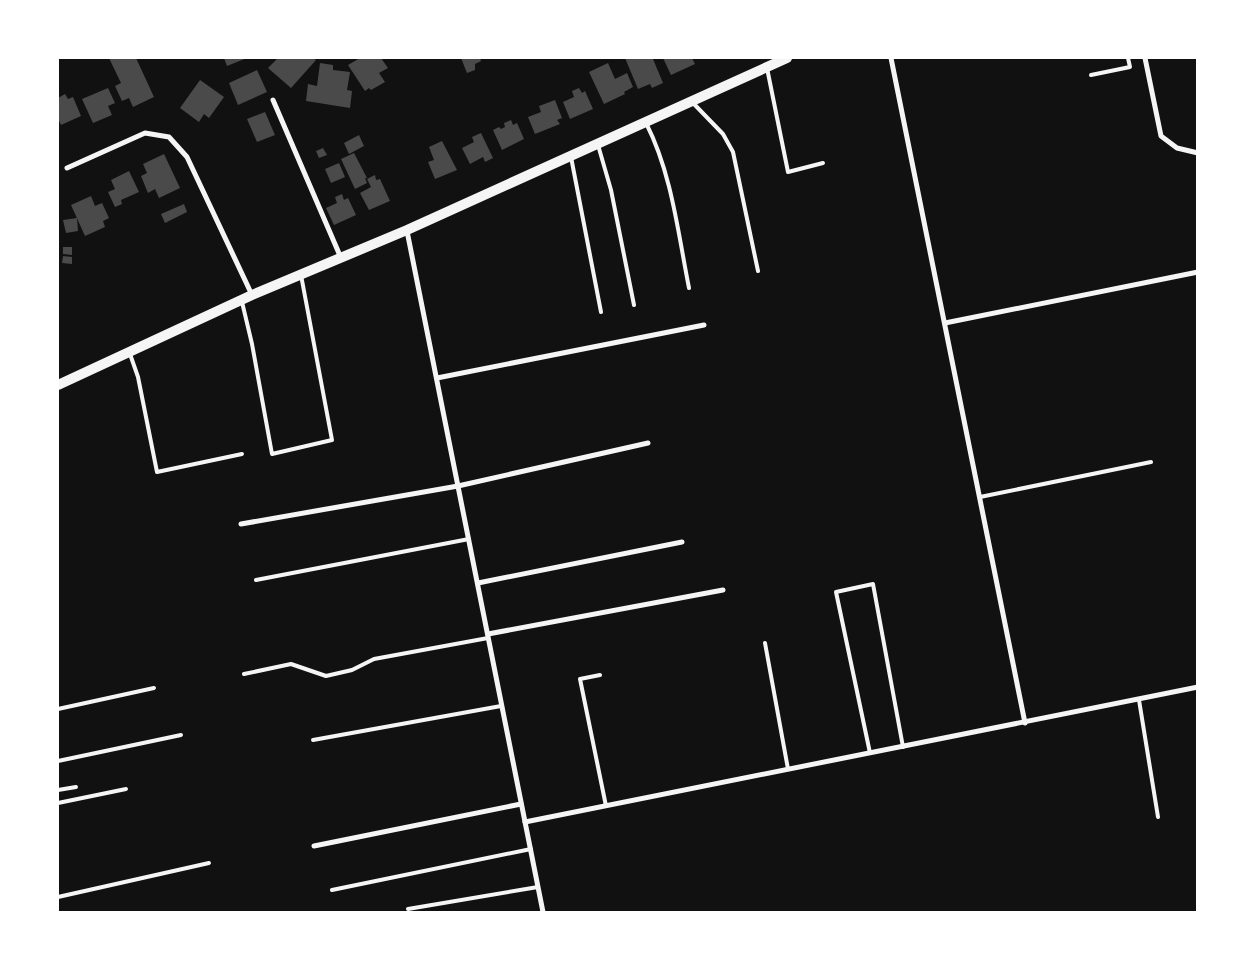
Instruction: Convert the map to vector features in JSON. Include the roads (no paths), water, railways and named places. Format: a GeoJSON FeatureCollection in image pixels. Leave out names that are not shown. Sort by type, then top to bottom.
{"type":"FeatureCollection","features":[{"type":"Feature","properties":{"kind":"main road"},"geometry":{"type":"LineString","coordinates":[[58,385],[252,295],[341,259],[572,157],[692,102],[766,62],[787,58]]}},
{"type":"Feature","properties":{"kind":"street"},"geometry":{"type":"LineString","coordinates":[[891,58],[1025,723]]}},
{"type":"Feature","properties":{"kind":"street"},"geometry":{"type":"LineString","coordinates":[[1146,58],[1161,136],[1177,148],[1198,153]]}},
{"type":"Feature","properties":{"kind":"street"},"geometry":{"type":"LineString","coordinates":[[273,100],[341,259]]}},
{"type":"Feature","properties":{"kind":"street"},"geometry":{"type":"LineString","coordinates":[[67,168],[145,133],[170,137],[187,157],[252,295]]}},
{"type":"Feature","properties":{"kind":"street"},"geometry":{"type":"LineString","coordinates":[[407,230],[501,706],[544,912]]}},
{"type":"Feature","properties":{"kind":"street"},"geometry":{"type":"LineString","coordinates":[[945,323],[1198,272]]}},
{"type":"Feature","properties":{"kind":"street"},"geometry":{"type":"LineString","coordinates":[[437,378],[704,326]]}},
{"type":"Feature","properties":{"kind":"street"},"geometry":{"type":"LineString","coordinates":[[240,524],[458,486],[648,443]]}},
{"type":"Feature","properties":{"kind":"street"},"geometry":{"type":"LineString","coordinates":[[478,583],[682,542]]}},
{"type":"Feature","properties":{"kind":"street"},"geometry":{"type":"LineString","coordinates":[[488,636],[723,590]]}},
{"type":"Feature","properties":{"kind":"street"},"geometry":{"type":"LineString","coordinates":[[525,822],[903,748],[1198,687]]}},
{"type":"Feature","properties":{"kind":"street"},"geometry":{"type":"LineString","coordinates":[[314,846],[521,804]]}},
{"type":"Feature","properties":{"kind":"lane"},"geometry":{"type":"LineString","coordinates":[[1091,75],[1130,68],[1128,58]]}},
{"type":"Feature","properties":{"kind":"lane"},"geometry":{"type":"LineString","coordinates":[[766,62],[788,172],[823,163]]}},
{"type":"Feature","properties":{"kind":"lane"},"geometry":{"type":"LineString","coordinates":[[692,102],[723,134],[734,152],[758,270]]}},
{"type":"Feature","properties":{"kind":"lane"},"geometry":{"type":"LineString","coordinates":[[646,123],[662,160],[674,208],[689,288]]}},
{"type":"Feature","properties":{"kind":"lane"},"geometry":{"type":"LineString","coordinates":[[598,145],[623,244],[634,304]]}},
{"type":"Feature","properties":{"kind":"lane"},"geometry":{"type":"LineString","coordinates":[[572,157],[601,312]]}},
{"type":"Feature","properties":{"kind":"lane"},"geometry":{"type":"LineString","coordinates":[[242,300],[272,454],[332,440],[301,275]]}},
{"type":"Feature","properties":{"kind":"lane"},"geometry":{"type":"LineString","coordinates":[[129,352],[138,377],[157,472],[242,454]]}},
{"type":"Feature","properties":{"kind":"lane"},"geometry":{"type":"LineString","coordinates":[[980,497],[1151,462]]}},
{"type":"Feature","properties":{"kind":"lane"},"geometry":{"type":"LineString","coordinates":[[256,580],[469,539]]}},
{"type":"Feature","properties":{"kind":"lane"},"geometry":{"type":"LineString","coordinates":[[870,754],[836,592],[873,584],[903,748]]}},
{"type":"Feature","properties":{"kind":"lane"},"geometry":{"type":"LineString","coordinates":[[244,674],[291,664],[326,676],[352,670],[374,659],[488,636]]}},
{"type":"Feature","properties":{"kind":"lane"},"geometry":{"type":"LineString","coordinates":[[764,643],[788,769]]}},
{"type":"Feature","properties":{"kind":"lane"},"geometry":{"type":"LineString","coordinates":[[600,675],[580,679],[606,806]]}},
{"type":"Feature","properties":{"kind":"lane"},"geometry":{"type":"LineString","coordinates":[[58,708],[154,688]]}},
{"type":"Feature","properties":{"kind":"lane"},"geometry":{"type":"LineString","coordinates":[[1139,700],[1158,817]]}},
{"type":"Feature","properties":{"kind":"lane"},"geometry":{"type":"LineString","coordinates":[[313,740],[501,706]]}},
{"type":"Feature","properties":{"kind":"lane"},"geometry":{"type":"LineString","coordinates":[[58,761],[181,735]]}},
{"type":"Feature","properties":{"kind":"lane"},"geometry":{"type":"LineString","coordinates":[[58,790],[76,787]]}},
{"type":"Feature","properties":{"kind":"lane"},"geometry":{"type":"LineString","coordinates":[[58,803],[126,789]]}},
{"type":"Feature","properties":{"kind":"lane"},"geometry":{"type":"LineString","coordinates":[[332,890],[531,848]]}},
{"type":"Feature","properties":{"kind":"lane"},"geometry":{"type":"LineString","coordinates":[[58,898],[209,863]]}},
{"type":"Feature","properties":{"kind":"lane"},"geometry":{"type":"LineString","coordinates":[[408,909],[538,887]]}}]}
